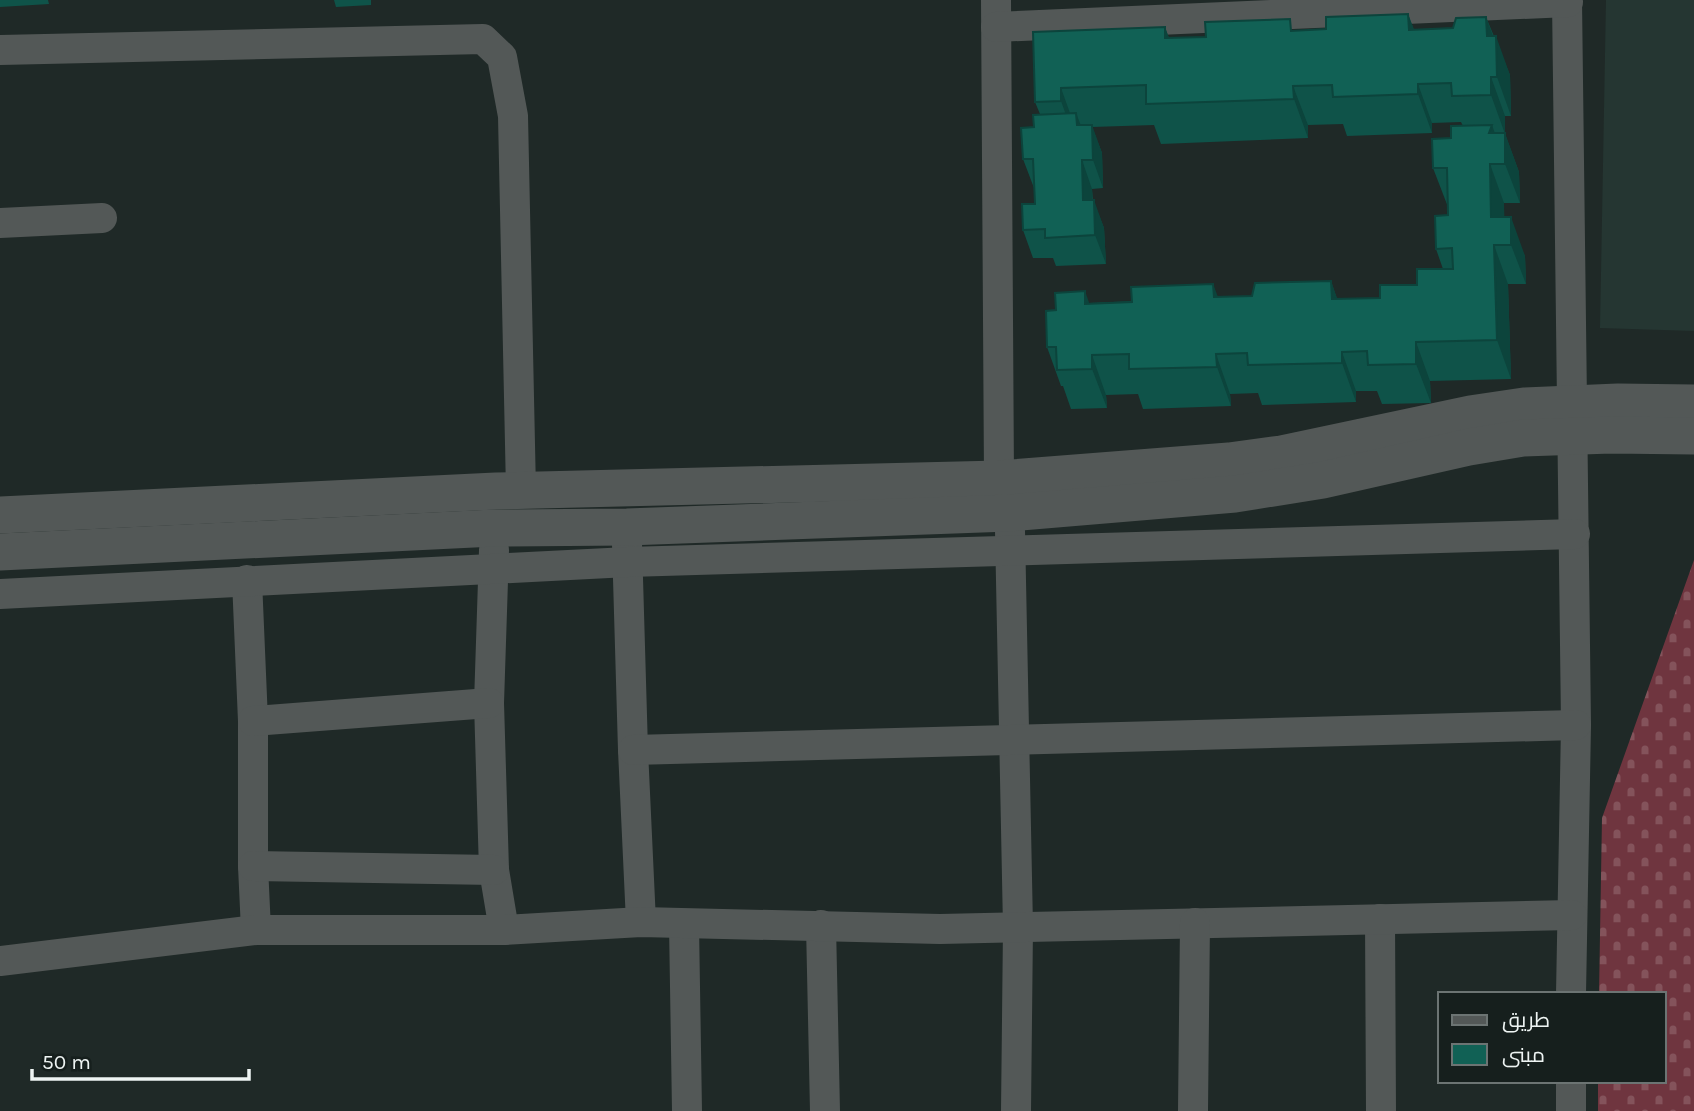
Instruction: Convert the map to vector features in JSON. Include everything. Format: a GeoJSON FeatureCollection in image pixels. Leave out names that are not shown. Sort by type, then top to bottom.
{"type":"FeatureCollection","features":[{"type":"Feature","properties":{"kind":"street"},"geometry":{"type":"LineString","coordinates":[[1016,1111],[1018,927],[1015,740],[1010,551],[1004,496],[996,13],[1567,1],[1576,725],[1572,992]]}},
{"type":"Feature","properties":{"kind":"street"},"geometry":{"type":"LineString","coordinates":[[0,50],[483,39],[502,57],[513,116],[509,491],[494,528],[489,703],[494,870],[504,930]]}},
{"type":"Feature","properties":{"kind":"street"},"geometry":{"type":"LineString","coordinates":[[0,223],[102,218]]}},
{"type":"Feature","properties":{"kind":"street"},"geometry":{"type":"LineString","coordinates":[[0,515],[509,491],[1004,496],[1235,495],[1323,480],[1469,447],[1523,438],[1573,420],[1694,403]]}},
{"type":"Feature","properties":{"kind":"street"},"geometry":{"type":"LineString","coordinates":[[1573,420],[1694,436]]}},
{"type":"Feature","properties":{"kind":"street"},"geometry":{"type":"LineString","coordinates":[[0,594],[494,568],[627,544],[1004,496]]}},
{"type":"Feature","properties":{"kind":"street"},"geometry":{"type":"LineString","coordinates":[[0,552],[494,528],[627,544],[1010,551],[1575,534]]}},
{"type":"Feature","properties":{"kind":"street"},"geometry":{"type":"LineString","coordinates":[[627,544],[641,922]]}},
{"type":"Feature","properties":{"kind":"street"},"geometry":{"type":"LineString","coordinates":[[247,580],[253,721],[256,930]]}},
{"type":"Feature","properties":{"kind":"street"},"geometry":{"type":"LineString","coordinates":[[253,721],[489,703]]}},
{"type":"Feature","properties":{"kind":"street"},"geometry":{"type":"LineString","coordinates":[[633,750],[1576,725]]}},
{"type":"Feature","properties":{"kind":"street"},"geometry":{"type":"LineString","coordinates":[[253,866],[494,870]]}},
{"type":"Feature","properties":{"kind":"street"},"geometry":{"type":"LineString","coordinates":[[0,961],[256,930],[504,930],[641,922],[940,929],[1572,915]]}},
{"type":"Feature","properties":{"kind":"street"},"geometry":{"type":"LineString","coordinates":[[1380,919],[1381,1111]]}},
{"type":"Feature","properties":{"kind":"street"},"geometry":{"type":"LineString","coordinates":[[1194,1111],[1195,923]]}},
{"type":"Feature","properties":{"kind":"street"},"geometry":{"type":"LineString","coordinates":[[684,924],[687,1111]]}},
{"type":"Feature","properties":{"kind":"street"},"geometry":{"type":"LineString","coordinates":[[821,925],[825,1111]]}},
{"type":"Feature","properties":{"kind":"street"},"geometry":{"type":"LineString","coordinates":[[1571,1083],[1571,1111]]}},
{"type":"Feature","properties":{"kind":"shaded area"},"geometry":{"type":"Polygon","coordinates":[[[1606,0],[1694,0],[1694,331],[1600,328],[1606,0]]]}},
{"type":"Feature","properties":{"kind":"green space"},"geometry":{"type":"Polygon","coordinates":[[[1694,560],[1694,1111],[1598,1111],[1598,1083],[1666,1083],[1666,992],[1599,992],[1602,818],[1694,560]]]}},
{"type":"Feature","properties":{"kind":"building"},"geometry":{"type":"Polygon","coordinates":[[[1408,14],[1409,30],[1453,28],[1456,18],[1486,17],[1487,36],[1496,36],[1497,77],[1491,77],[1491,95],[1452,96],[1451,83],[1418,84],[1418,94],[1333,97],[1332,85],[1293,86],[1294,99],[1146,104],[1146,85],[1061,88],[1061,101],[1035,102],[1033,32],[1165,27],[1165,38],[1206,37],[1205,22],[1290,19],[1291,31],[1326,29],[1326,17],[1408,14]]]}},
{"type":"Feature","properties":{"kind":"building"},"geometry":{"type":"Polygon","coordinates":[[[1076,113],[1077,125],[1092,125],[1093,160],[1082,160],[1083,200],[1094,200],[1095,235],[1045,238],[1045,229],[1023,230],[1022,204],[1035,204],[1033,159],[1023,159],[1021,128],[1034,127],[1033,115],[1076,113]]]}},
{"type":"Feature","properties":{"kind":"building"},"geometry":{"type":"Polygon","coordinates":[[[1492,125],[1489,133],[1505,133],[1505,164],[1490,164],[1491,217],[1511,217],[1511,245],[1494,245],[1497,340],[1416,342],[1416,364],[1368,365],[1367,351],[1342,352],[1342,363],[1248,365],[1247,353],[1216,354],[1217,367],[1129,369],[1129,354],[1092,355],[1092,369],[1057,370],[1056,347],[1047,347],[1046,311],[1056,310],[1055,293],[1085,291],[1085,304],[1132,302],[1131,287],[1213,284],[1214,297],[1252,296],[1255,283],[1331,281],[1332,299],[1380,298],[1380,285],[1417,285],[1417,269],[1453,269],[1452,248],[1436,249],[1435,216],[1448,215],[1447,168],[1433,168],[1432,139],[1451,138],[1451,126],[1492,125]]]}}]}
